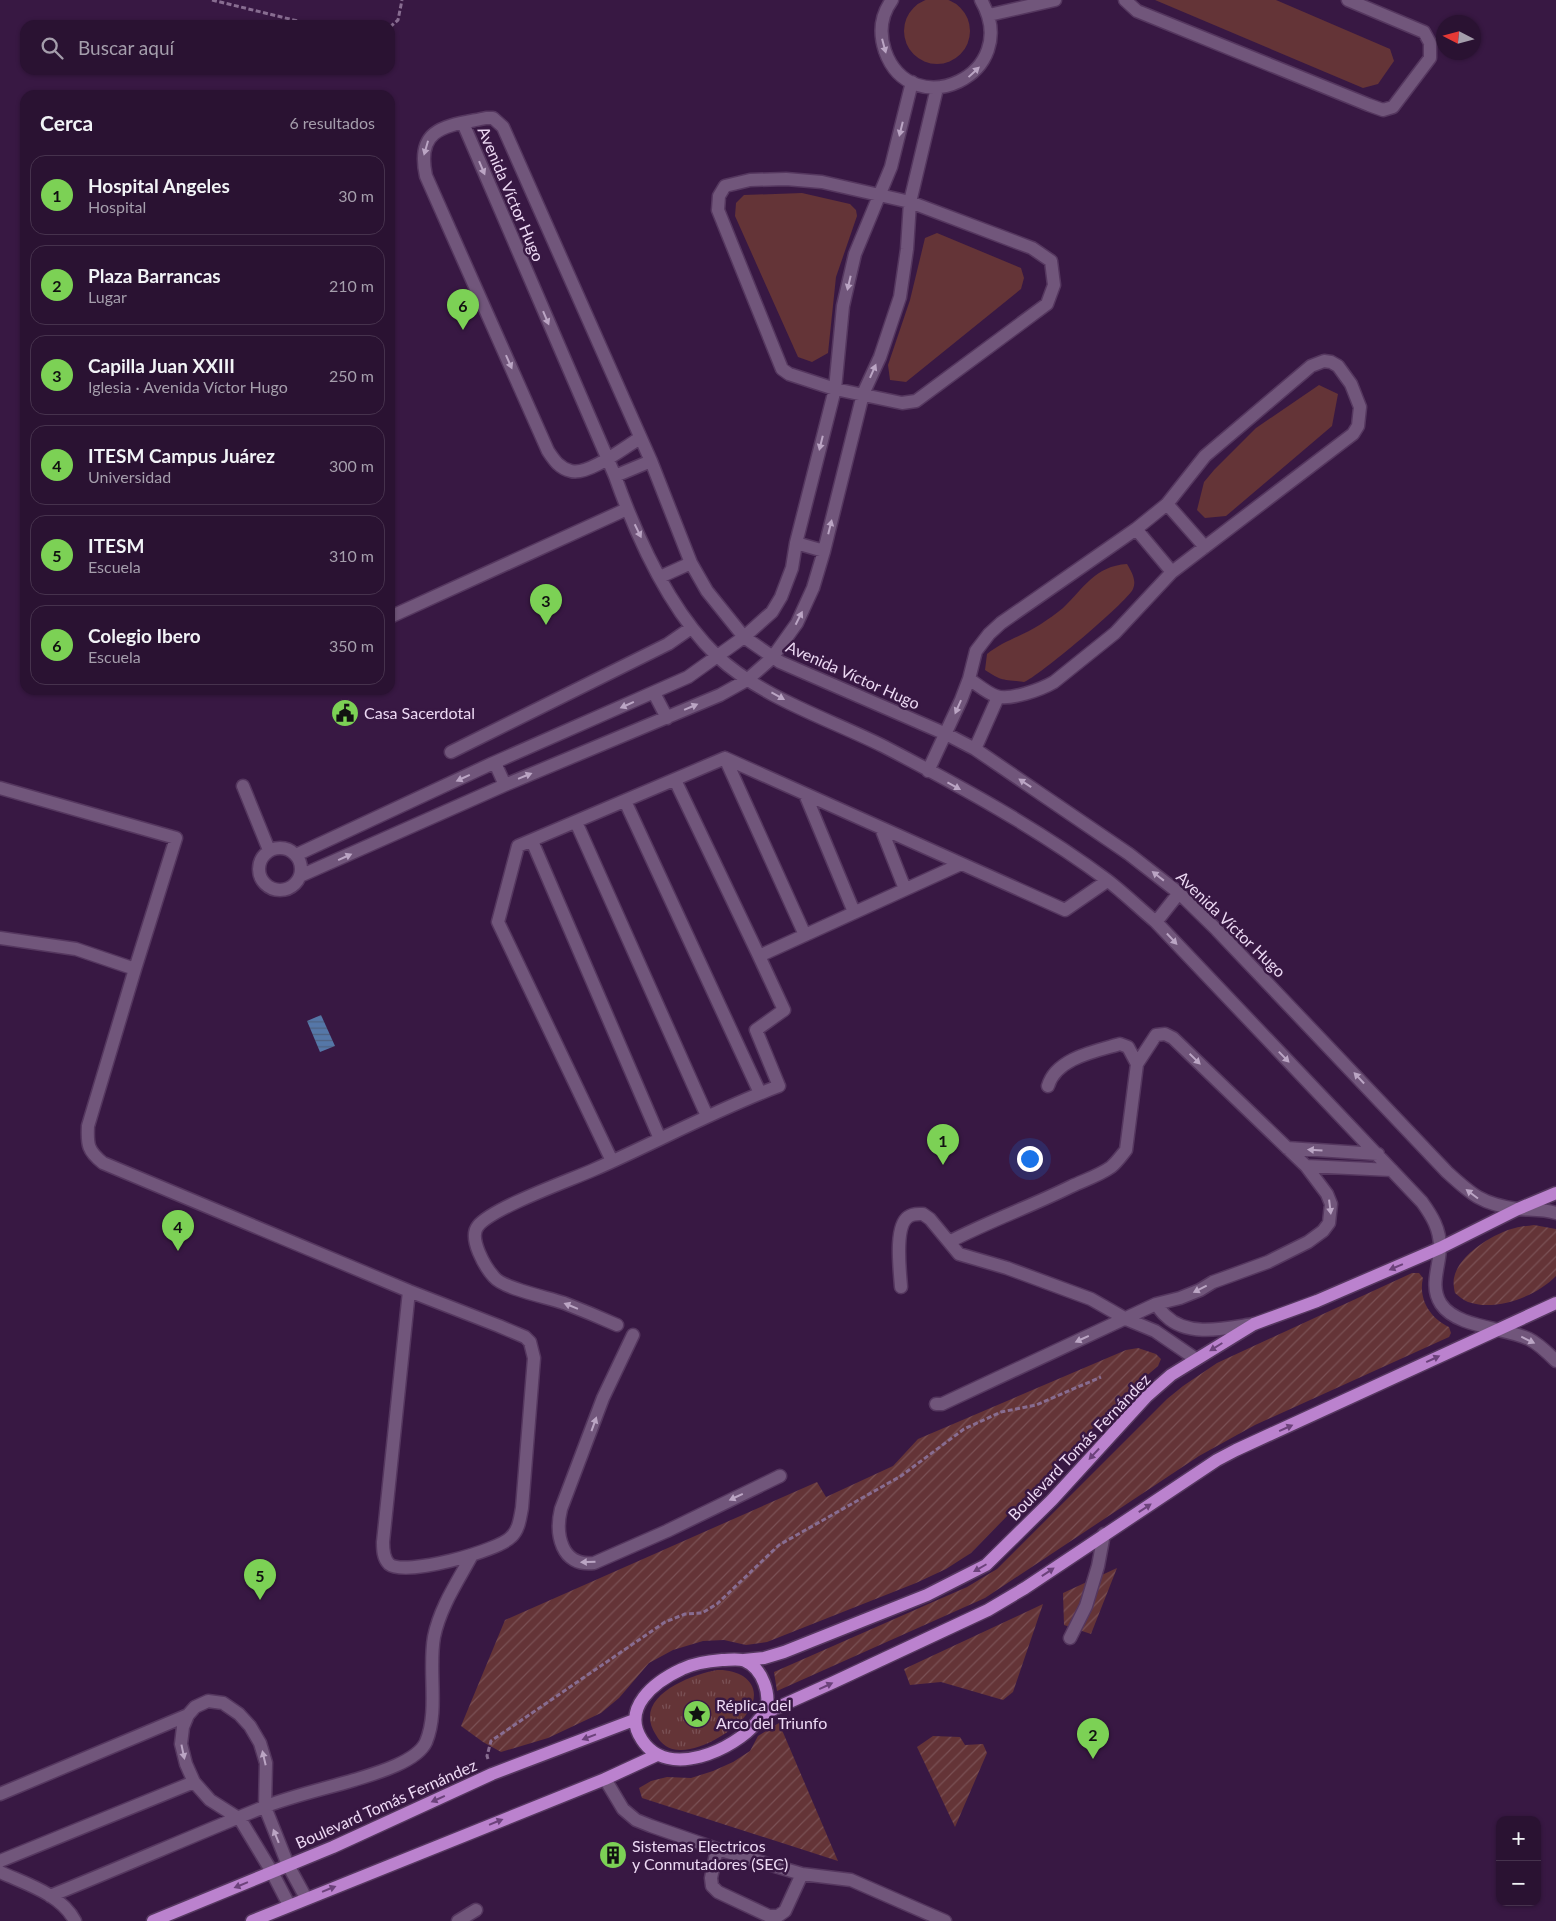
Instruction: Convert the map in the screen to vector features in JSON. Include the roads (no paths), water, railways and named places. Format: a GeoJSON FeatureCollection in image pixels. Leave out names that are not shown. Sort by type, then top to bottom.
{"type":"FeatureCollection","features":[{"type":"Feature","properties":{"kind":"main road","name":"Boulevard Tomás Fernández"},"geometry":{"type":"LineString","coordinates":[[744,1660],[764,1658],[784,1652],[926,1595],[986,1565],[1052,1500],[1147,1396],[1171,1375],[1254,1324],[1317,1301],[1440,1248],[1518,1209],[1556,1193]]}},
{"type":"Feature","properties":{"kind":"main road"},"geometry":{"type":"LineString","coordinates":[[765,1712],[767,1697],[763,1679],[755,1668],[744,1660],[722,1660],[683,1668],[661,1680],[649,1690],[638,1705],[634,1720],[638,1734],[647,1748],[657,1755],[675,1759],[688,1758],[719,1750],[736,1741],[751,1729],[765,1712],[988,1610],[1217,1460],[1495,1329],[1556,1303]]}},
{"type":"Feature","properties":{"kind":"main road","name":"Boulevard Tomás Fernández"},"geometry":{"type":"LineString","coordinates":[[153,1921],[272,1872],[492,1774],[634,1720]]}},
{"type":"Feature","properties":{"kind":"main road"},"geometry":{"type":"LineString","coordinates":[[252,1921],[605,1779],[657,1755]]}},
{"type":"Feature","properties":{"kind":"street"},"geometry":{"type":"LineString","coordinates":[[892,0],[886,8],[882,25],[882,42],[888,58],[898,72],[912,82],[937,88],[954,85],[970,76],[982,64],[989,49],[992,32],[989,16],[982,0]]}},
{"type":"Feature","properties":{"kind":"street"},"geometry":{"type":"LineString","coordinates":[[989,16],[1055,0]]}},
{"type":"Feature","properties":{"kind":"street"},"geometry":{"type":"LineString","coordinates":[[1125,0],[1137,10],[1369,105],[1382,110],[1393,107],[1430,58],[1430,43],[1424,32],[1348,0]]}},
{"type":"Feature","properties":{"kind":"street"},"geometry":{"type":"LineString","coordinates":[[296,855],[688,677],[744,637],[772,612],[781,597],[792,568],[796,543],[835,388],[843,306],[855,254],[891,168],[912,82]]}},
{"type":"Feature","properties":{"kind":"street"},"geometry":{"type":"LineString","coordinates":[[300,876],[505,785],[720,695],[748,680],[772,658],[797,623],[813,588],[863,394],[880,357],[900,297],[907,249],[910,202],[937,88]]}},
{"type":"Feature","properties":{"kind":"street","name":"Avenida Víctor Hugo"},"geometry":{"type":"LineString","coordinates":[[1495,1329],[1461,1319],[1449,1313],[1440,1303],[1435,1287],[1440,1248],[1438,1228],[1422,1202],[1156,922],[1107,881],[1017,821],[928,771],[748,680],[718,656],[691,628],[675,605],[627,509],[615,476],[606,459],[464,123],[493,118],[503,127],[651,461],[691,563],[707,591],[744,637],[772,658],[946,734],[975,749],[1129,854],[1179,894],[1282,996],[1447,1172],[1467,1190],[1493,1205],[1556,1213]]}},
{"type":"Feature","properties":{"kind":"street"},"geometry":{"type":"LineString","coordinates":[[464,123],[434,132],[428,140],[424,152],[426,176],[548,451],[555,462],[572,472],[590,468],[640,438]]}},
{"type":"Feature","properties":{"kind":"street"},"geometry":{"type":"LineString","coordinates":[[786,178],[822,182],[910,202],[1032,248],[1051,261],[1054,285],[1047,304],[916,401],[902,403],[835,388],[789,374],[782,369],[718,210],[720,196],[725,186],[750,180],[786,178]]}},
{"type":"Feature","properties":{"kind":"street"},"geometry":{"type":"LineString","coordinates":[[928,771],[969,680],[976,651],[989,634],[1016,612],[1136,529],[1167,504],[1204,456],[1311,366],[1324,361],[1338,366],[1351,384],[1360,406],[1358,426],[1353,434],[1172,572],[1115,632],[1054,682],[1044,688],[1025,694],[998,697],[969,680]]}},
{"type":"Feature","properties":{"kind":"street"},"geometry":{"type":"LineString","coordinates":[[615,476],[651,461]]}},
{"type":"Feature","properties":{"kind":"street"},"geometry":{"type":"LineString","coordinates":[[1167,504],[1205,547]]}},
{"type":"Feature","properties":{"kind":"street"},"geometry":{"type":"LineString","coordinates":[[395,615],[627,509]]}},
{"type":"Feature","properties":{"kind":"street"},"geometry":{"type":"LineString","coordinates":[[1136,529],[1172,572]]}},
{"type":"Feature","properties":{"kind":"street"},"geometry":{"type":"LineString","coordinates":[[796,543],[824,551]]}},
{"type":"Feature","properties":{"kind":"street"},"geometry":{"type":"LineString","coordinates":[[660,577],[691,563]]}},
{"type":"Feature","properties":{"kind":"street"},"geometry":{"type":"LineString","coordinates":[[451,752],[668,644],[691,628]]}},
{"type":"Feature","properties":{"kind":"street"},"geometry":{"type":"LineString","coordinates":[[654,693],[667,718]]}},
{"type":"Feature","properties":{"kind":"street"},"geometry":{"type":"LineString","coordinates":[[975,749],[998,697]]}},
{"type":"Feature","properties":{"kind":"street"},"geometry":{"type":"LineString","coordinates":[[725,758],[805,935]]}},
{"type":"Feature","properties":{"kind":"street"},"geometry":{"type":"LineString","coordinates":[[612,1161],[498,922],[518,846],[725,758],[1065,910],[1107,881]]}},
{"type":"Feature","properties":{"kind":"street"},"geometry":{"type":"LineString","coordinates":[[495,763],[505,785]]}},
{"type":"Feature","properties":{"kind":"street"},"geometry":{"type":"LineString","coordinates":[[617,1325],[563,1303],[503,1284],[494,1277],[475,1244],[474,1234],[476,1227],[484,1219],[519,1201],[612,1161],[707,1116],[779,1086],[756,1030],[784,1010],[675,780]]}},
{"type":"Feature","properties":{"kind":"street"},"geometry":{"type":"LineString","coordinates":[[243,786],[269,850]]}},
{"type":"Feature","properties":{"kind":"street"},"geometry":{"type":"LineString","coordinates":[[0,788],[176,838],[88,1126],[87,1141],[91,1153],[103,1163],[409,1291],[467,1312],[525,1337],[530,1342],[534,1358],[520,1520],[512,1537],[505,1542],[472,1554],[428,1565],[403,1568],[390,1565],[384,1552],[384,1525],[409,1291]]}},
{"type":"Feature","properties":{"kind":"street"},"geometry":{"type":"LineString","coordinates":[[805,794],[854,912]]}},
{"type":"Feature","properties":{"kind":"street"},"geometry":{"type":"LineString","coordinates":[[625,801],[760,1093]]}},
{"type":"Feature","properties":{"kind":"street"},"geometry":{"type":"LineString","coordinates":[[576,822],[707,1116]]}},
{"type":"Feature","properties":{"kind":"street"},"geometry":{"type":"LineString","coordinates":[[881,828],[905,889]]}},
{"type":"Feature","properties":{"kind":"street"},"geometry":{"type":"LineString","coordinates":[[532,841],[660,1139]]}},
{"type":"Feature","properties":{"kind":"street"},"geometry":{"type":"LineString","coordinates":[[284,847],[296,855],[302,869],[296,883],[290,888],[283,890],[269,888],[260,876],[258,869],[263,855],[269,850],[284,847]]}},
{"type":"Feature","properties":{"kind":"street"},"geometry":{"type":"LineString","coordinates":[[759,956],[961,864]]}},
{"type":"Feature","properties":{"kind":"street"},"geometry":{"type":"LineString","coordinates":[[1156,922],[1179,894]]}},
{"type":"Feature","properties":{"kind":"street"},"geometry":{"type":"LineString","coordinates":[[0,938],[76,949],[135,969]]}},
{"type":"Feature","properties":{"kind":"street"},"geometry":{"type":"LineString","coordinates":[[936,1404],[942,1404],[1156,1304],[1186,1295],[1213,1282],[1268,1262],[1308,1242],[1323,1231],[1329,1223],[1331,1204],[1327,1194],[1306,1166],[1173,1038],[1165,1034],[1156,1035],[1138,1064],[1126,1150],[1119,1160],[1110,1168],[1061,1192],[948,1242]]}},
{"type":"Feature","properties":{"kind":"street"},"geometry":{"type":"LineString","coordinates":[[1048,1086],[1050,1079],[1066,1064],[1085,1054],[1120,1044],[1128,1047],[1138,1064]]}},
{"type":"Feature","properties":{"kind":"street"},"geometry":{"type":"LineString","coordinates":[[1287,1148],[1378,1154]]}},
{"type":"Feature","properties":{"kind":"street"},"geometry":{"type":"LineString","coordinates":[[1306,1166],[1392,1170]]}},
{"type":"Feature","properties":{"kind":"street"},"geometry":{"type":"LineString","coordinates":[[900,1287],[901,1230],[904,1220],[910,1215],[923,1214],[930,1219],[959,1254],[1007,1268],[1091,1299],[1126,1319],[1155,1331],[1196,1359]]}},
{"type":"Feature","properties":{"kind":"street"},"geometry":{"type":"LineString","coordinates":[[1156,1304],[1166,1317],[1186,1327],[1212,1330],[1254,1324]]}},
{"type":"Feature","properties":{"kind":"street"},"geometry":{"type":"LineString","coordinates":[[1495,1329],[1529,1339],[1556,1360]]}},
{"type":"Feature","properties":{"kind":"street"},"geometry":{"type":"LineString","coordinates":[[634,1335],[603,1398],[561,1509],[559,1538],[571,1558],[586,1564],[594,1563],[667,1531],[780,1476]]}},
{"type":"Feature","properties":{"kind":"street"},"geometry":{"type":"LineString","coordinates":[[1070,1638],[1086,1606],[1098,1566],[1104,1534]]}},
{"type":"Feature","properties":{"kind":"street"},"geometry":{"type":"LineString","coordinates":[[50,1896],[265,1807],[368,1776],[400,1764],[417,1754],[426,1744],[430,1727],[434,1636],[446,1602],[472,1554]]}},
{"type":"Feature","properties":{"kind":"street"},"geometry":{"type":"LineString","coordinates":[[289,1905],[240,1818],[210,1800],[194,1782],[186,1764],[182,1744],[183,1727],[188,1715],[195,1707],[208,1701],[223,1703],[240,1714],[260,1743],[266,1763],[265,1807],[288,1865],[306,1898]]}},
{"type":"Feature","properties":{"kind":"street"},"geometry":{"type":"LineString","coordinates":[[0,1794],[188,1715]]}},
{"type":"Feature","properties":{"kind":"street"},"geometry":{"type":"LineString","coordinates":[[605,1779],[623,1809],[636,1820],[717,1849],[802,1874],[851,1880],[945,1921]]}},
{"type":"Feature","properties":{"kind":"street"},"geometry":{"type":"LineString","coordinates":[[0,1861],[194,1782]]}},
{"type":"Feature","properties":{"kind":"street"},"geometry":{"type":"LineString","coordinates":[[717,1849],[711,1878],[712,1886],[718,1892],[769,1916],[778,1916],[785,1911],[802,1874]]}},
{"type":"Feature","properties":{"kind":"street"},"geometry":{"type":"LineString","coordinates":[[0,1872],[50,1896],[66,1908],[75,1921]]}},
{"type":"Feature","properties":{"kind":"street"},"geometry":{"type":"LineString","coordinates":[[458,1921],[476,1910]]}},
{"type":"Feature","properties":{"kind":"water"},"geometry":{"type":"Polygon","coordinates":[[[321,1015],[335,1046],[320,1052],[307,1021],[321,1015]]]}},
{"type":"Feature","properties":{"kind":"place","name":"Colegio Ibero"},"geometry":{"type":"Point","coordinates":[463,330]}},
{"type":"Feature","properties":{"kind":"place","name":"Capilla Juan XXIII"},"geometry":{"type":"Point","coordinates":[546,625]}},
{"type":"Feature","properties":{"kind":"place","name":"Casa Sacerdotal"},"geometry":{"type":"Point","coordinates":[345,713]}},
{"type":"Feature","properties":{"kind":"place","name":"Hospital Angeles"},"geometry":{"type":"Point","coordinates":[943,1165]}},
{"type":"Feature","properties":{"kind":"place","name":"ITESM Campus Juárez"},"geometry":{"type":"Point","coordinates":[178,1251]}},
{"type":"Feature","properties":{"kind":"place","name":"ITESM"},"geometry":{"type":"Point","coordinates":[260,1600]}},
{"type":"Feature","properties":{"kind":"place","name":"Réplica del Arco del Triunfo"},"geometry":{"type":"Point","coordinates":[697,1714]}},
{"type":"Feature","properties":{"kind":"place","name":"Plaza Barrancas"},"geometry":{"type":"Point","coordinates":[1093,1759]}},
{"type":"Feature","properties":{"kind":"place","name":"Sistemas Electricos y Conmutadores (SEC)"},"geometry":{"type":"Point","coordinates":[613,1855]}}]}
